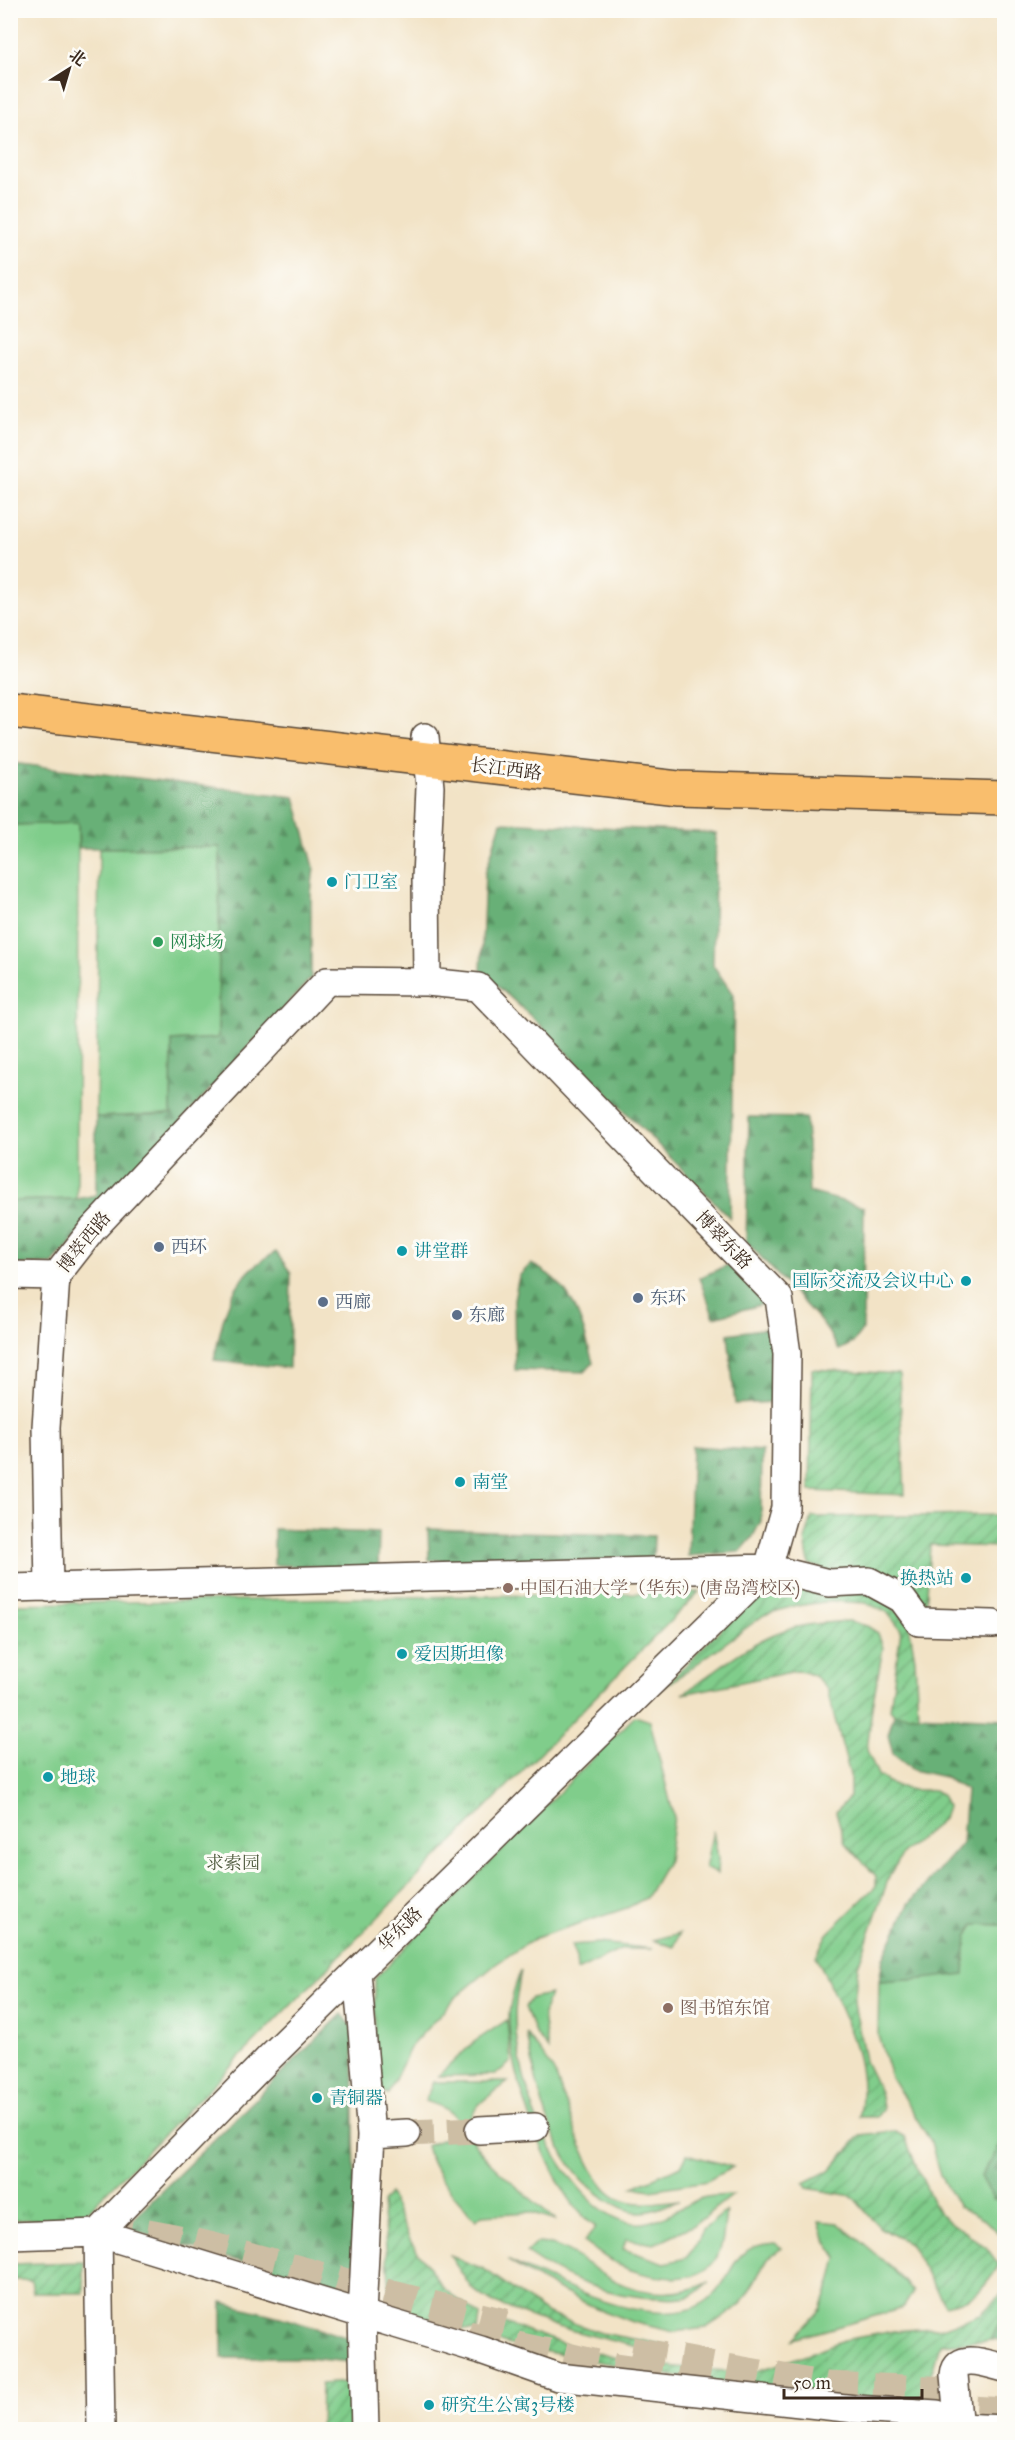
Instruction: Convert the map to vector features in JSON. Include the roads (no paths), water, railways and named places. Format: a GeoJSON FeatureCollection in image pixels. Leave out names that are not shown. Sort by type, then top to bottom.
{"type":"FeatureCollection","features":[{"type":"Feature","properties":{"kind":"main road","name":"长江西路"},"geometry":{"type":"LineString","coordinates":[[10,688],[426,748],[678,788],[1005,798]]}},
{"type":"Feature","properties":{"kind":"main road","name":"长江西路"},"geometry":{"type":"LineString","coordinates":[[10,711],[426,748],[675,766],[1005,776]]}},
{"type":"Feature","properties":{"kind":"street"},"geometry":{"type":"LineString","coordinates":[[426,748],[430,787],[426,878],[427,982]]}},
{"type":"Feature","properties":{"kind":"street","name":"博萃西路"},"geometry":{"type":"LineString","coordinates":[[49,1588],[46,1427],[56,1276],[92,1230],[327,981],[427,982]]}},
{"type":"Feature","properties":{"kind":"street","name":"博翠东路"},"geometry":{"type":"LineString","coordinates":[[427,982],[478,987],[779,1298],[787,1354],[785,1508],[768,1568]]}},
{"type":"Feature","properties":{"kind":"street"},"geometry":{"type":"LineString","coordinates":[[10,1275],[56,1276]]}},
{"type":"Feature","properties":{"kind":"street"},"geometry":{"type":"LineString","coordinates":[[10,1588],[768,1568],[830,1583],[869,1581],[902,1599],[919,1622],[993,1624]]}},
{"type":"Feature","properties":{"kind":"street","name":"华东路"},"geometry":{"type":"LineString","coordinates":[[98,2233],[357,1972],[768,1568]]}},
{"type":"Feature","properties":{"kind":"street"},"geometry":{"type":"LineString","coordinates":[[357,1972],[371,2135],[363,2314],[365,2430]]}},
{"type":"Feature","properties":{"kind":"street"},"geometry":{"type":"LineString","coordinates":[[479,2130],[536,2127]]}},
{"type":"Feature","properties":{"kind":"street"},"geometry":{"type":"LineString","coordinates":[[371,2135],[407,2133]]}},
{"type":"Feature","properties":{"kind":"street"},"geometry":{"type":"LineString","coordinates":[[10,2236],[98,2233],[481,2350],[558,2377],[855,2419],[937,2414],[959,2428],[1005,2429]]}},
{"type":"Feature","properties":{"kind":"street"},"geometry":{"type":"LineString","coordinates":[[98,2233],[101,2430]]}},
{"type":"Feature","properties":{"kind":"street"},"geometry":{"type":"LineString","coordinates":[[959,2428],[954,2375],[956,2368],[967,2360],[1005,2368]]}},
{"type":"Feature","properties":{"kind":"tunnel"},"geometry":{"type":"LineString","coordinates":[[407,2133],[479,2130]]}},
{"type":"Feature","properties":{"kind":"tunnel"},"geometry":{"type":"LineString","coordinates":[[98,2228],[151,2235],[203,2246],[505,2325]]}},
{"type":"Feature","properties":{"kind":"tunnel"},"geometry":{"type":"LineString","coordinates":[[468,2337],[615,2370],[658,2376]]}},
{"type":"Feature","properties":{"kind":"tunnel"},"geometry":{"type":"LineString","coordinates":[[631,2353],[827,2388],[958,2393]]}},
{"type":"Feature","properties":{"kind":"tunnel"},"geometry":{"type":"LineString","coordinates":[[927,2409],[1004,2414]]}},
{"type":"Feature","properties":{"kind":"place","name":"门卫室"},"geometry":{"type":"Point","coordinates":[332,882]}},
{"type":"Feature","properties":{"kind":"place","name":"网球场"},"geometry":{"type":"Point","coordinates":[158,942]}},
{"type":"Feature","properties":{"kind":"place","name":"西环"},"geometry":{"type":"Point","coordinates":[159,1247]}},
{"type":"Feature","properties":{"kind":"place","name":"讲堂群"},"geometry":{"type":"Point","coordinates":[402,1251]}},
{"type":"Feature","properties":{"kind":"place","name":"国际交流及会议中心"},"geometry":{"type":"Point","coordinates":[966,1281]}},
{"type":"Feature","properties":{"kind":"place","name":"东环"},"geometry":{"type":"Point","coordinates":[638,1298]}},
{"type":"Feature","properties":{"kind":"place","name":"西廊"},"geometry":{"type":"Point","coordinates":[323,1302]}},
{"type":"Feature","properties":{"kind":"place","name":"东廊"},"geometry":{"type":"Point","coordinates":[457,1315]}},
{"type":"Feature","properties":{"kind":"place","name":"南堂"},"geometry":{"type":"Point","coordinates":[460,1482]}},
{"type":"Feature","properties":{"kind":"place","name":"换热站"},"geometry":{"type":"Point","coordinates":[966,1578]}},
{"type":"Feature","properties":{"kind":"place","name":"中国石油大学（华东）(唐岛湾校区)"},"geometry":{"type":"Point","coordinates":[508,1588]}},
{"type":"Feature","properties":{"kind":"place","name":"爱因斯坦像"},"geometry":{"type":"Point","coordinates":[402,1654]}},
{"type":"Feature","properties":{"kind":"place","name":"地球"},"geometry":{"type":"Point","coordinates":[48,1777]}},
{"type":"Feature","properties":{"kind":"place","name":"图书馆东馆"},"geometry":{"type":"Point","coordinates":[668,2008]}},
{"type":"Feature","properties":{"kind":"place","name":"青铜器"},"geometry":{"type":"Point","coordinates":[317,2098]}},
{"type":"Feature","properties":{"kind":"place","name":"研究生公寓3号楼"},"geometry":{"type":"Point","coordinates":[429,2405]}},
{"type":"Feature","properties":{"kind":"park label","name":"求索园"},"geometry":{"type":"Point","coordinates":[233,1863]}}]}
